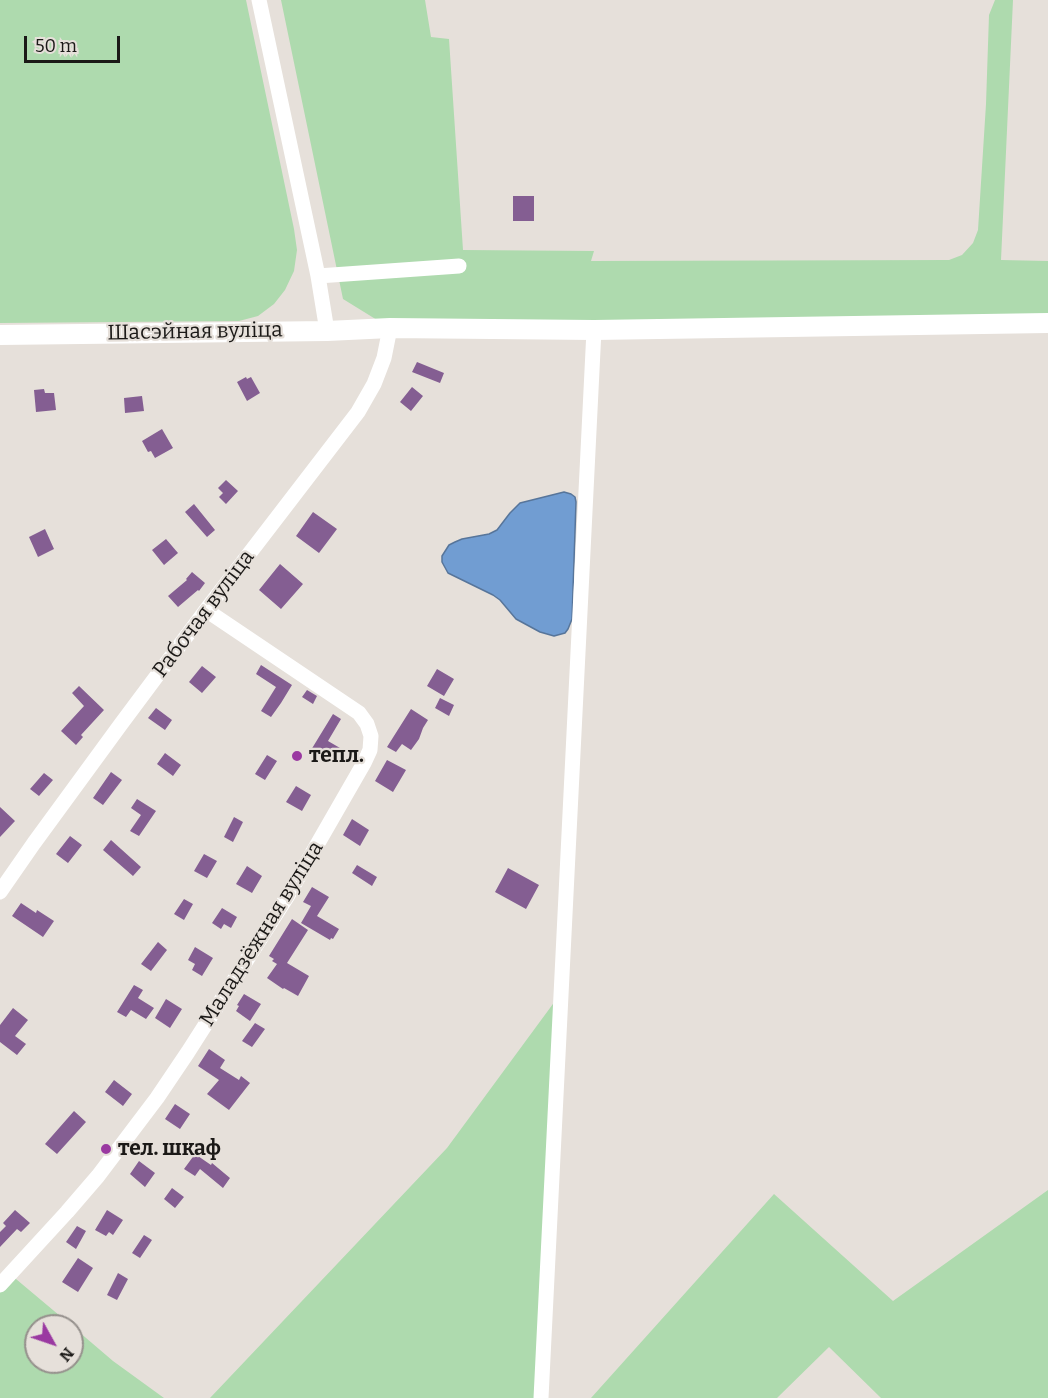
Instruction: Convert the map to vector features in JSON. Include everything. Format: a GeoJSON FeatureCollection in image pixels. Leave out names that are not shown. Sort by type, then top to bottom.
{"type":"FeatureCollection","features":[{"type":"Feature","properties":{"kind":"main road","name":"Шасэйная вуліца"},"geometry":{"type":"LineString","coordinates":[[0,335],[390,328],[594,330],[1048,322]]}},
{"type":"Feature","properties":{"kind":"street"},"geometry":{"type":"LineString","coordinates":[[259,0],[318,276],[327,330]]}},
{"type":"Feature","properties":{"kind":"street"},"geometry":{"type":"LineString","coordinates":[[318,276],[459,266]]}},
{"type":"Feature","properties":{"kind":"street","name":"Рабочая вуліца"},"geometry":{"type":"LineString","coordinates":[[0,892],[79,780],[358,412],[374,384],[384,358],[390,328]]}},
{"type":"Feature","properties":{"kind":"street"},"geometry":{"type":"LineString","coordinates":[[541,1398],[594,330]]}},
{"type":"Feature","properties":{"kind":"street","name":"Маладзёжная вуліца"},"geometry":{"type":"LineString","coordinates":[[0,1285],[98,1176],[189,1053],[287,897],[370,750],[372,736],[368,724],[359,713],[206,610]]}},
{"type":"Feature","properties":{"kind":"green space"},"geometry":{"type":"Polygon","coordinates":[[[0,0],[246,0],[297,250],[294,271],[285,290],[274,304],[258,316],[239,321],[0,323],[0,0]]]}},
{"type":"Feature","properties":{"kind":"green space"},"geometry":{"type":"Polygon","coordinates":[[[281,0],[425,0],[431,37],[449,39],[463,250],[594,251],[591,261],[949,260],[962,255],[973,243],[978,230],[989,15],[995,0],[1013,0],[1001,260],[1048,261],[1048,323],[390,328],[343,299],[281,0]]]}},
{"type":"Feature","properties":{"kind":"green space"},"geometry":{"type":"Polygon","coordinates":[[[561,993],[541,1398],[210,1398],[447,1148],[561,993]]]}},
{"type":"Feature","properties":{"kind":"green space"},"geometry":{"type":"Polygon","coordinates":[[[1048,1190],[1048,1398],[881,1398],[829,1347],[777,1398],[591,1398],[774,1194],[893,1301],[1048,1190]]]}},
{"type":"Feature","properties":{"kind":"green space"},"geometry":{"type":"Polygon","coordinates":[[[10,1274],[58,1314],[24,1314],[24,1374],[84,1374],[84,1336],[113,1361],[164,1398],[0,1398],[0,1285],[10,1274]]]}},
{"type":"Feature","properties":{"kind":"water"},"geometry":{"type":"Polygon","coordinates":[[[564,492],[575,497],[576,502],[572,619],[565,633],[554,636],[540,632],[516,619],[493,595],[448,573],[442,562],[442,556],[449,545],[455,542],[497,530],[520,503],[564,492]]]}},
{"type":"Feature","properties":{"kind":"building"},"geometry":{"type":"Polygon","coordinates":[[[513,196],[534,196],[534,221],[513,221],[513,196]]]}},
{"type":"Feature","properties":{"kind":"building"},"geometry":{"type":"Polygon","coordinates":[[[417,362],[444,373],[440,383],[412,372],[417,362]]]}},
{"type":"Feature","properties":{"kind":"building"},"geometry":{"type":"Polygon","coordinates":[[[246,377],[247,379],[251,377],[260,393],[247,401],[237,382],[246,377]]]}},
{"type":"Feature","properties":{"kind":"building"},"geometry":{"type":"Polygon","coordinates":[[[412,387],[423,396],[411,411],[400,402],[412,387]]]}},
{"type":"Feature","properties":{"kind":"building"},"geometry":{"type":"Polygon","coordinates":[[[44,389],[45,393],[54,393],[56,410],[36,412],[34,390],[44,389]]]}},
{"type":"Feature","properties":{"kind":"building"},"geometry":{"type":"Polygon","coordinates":[[[142,396],[144,411],[125,413],[124,398],[142,396]]]}},
{"type":"Feature","properties":{"kind":"building"},"geometry":{"type":"Polygon","coordinates":[[[162,429],[173,448],[155,458],[151,451],[148,452],[142,441],[162,429]]]}},
{"type":"Feature","properties":{"kind":"building"},"geometry":{"type":"Polygon","coordinates":[[[226,480],[238,491],[226,504],[219,497],[223,493],[218,488],[226,480]]]}},
{"type":"Feature","properties":{"kind":"building"},"geometry":{"type":"Polygon","coordinates":[[[194,504],[215,530],[207,537],[185,512],[194,504]]]}},
{"type":"Feature","properties":{"kind":"building"},"geometry":{"type":"Polygon","coordinates":[[[313,512],[337,529],[319,553],[296,536],[313,512]]]}},
{"type":"Feature","properties":{"kind":"building"},"geometry":{"type":"Polygon","coordinates":[[[45,529],[54,549],[38,557],[29,537],[45,529]]]}},
{"type":"Feature","properties":{"kind":"building"},"geometry":{"type":"Polygon","coordinates":[[[166,539],[178,553],[164,565],[152,550],[166,539]]]}},
{"type":"Feature","properties":{"kind":"building"},"geometry":{"type":"Polygon","coordinates":[[[280,564],[303,584],[281,609],[259,590],[280,564]]]}},
{"type":"Feature","properties":{"kind":"building"},"geometry":{"type":"Polygon","coordinates":[[[192,572],[205,583],[199,591],[178,607],[168,596],[187,580],[192,572]]]}},
{"type":"Feature","properties":{"kind":"building"},"geometry":{"type":"Polygon","coordinates":[[[261,665],[292,685],[271,717],[261,711],[276,687],[256,674],[261,665]]]}},
{"type":"Feature","properties":{"kind":"building"},"geometry":{"type":"Polygon","coordinates":[[[202,666],[216,677],[202,693],[189,682],[202,666]]]}},
{"type":"Feature","properties":{"kind":"building"},"geometry":{"type":"Polygon","coordinates":[[[437,669],[454,679],[444,696],[427,686],[437,669]]]}},
{"type":"Feature","properties":{"kind":"building"},"geometry":{"type":"Polygon","coordinates":[[[79,686],[104,710],[81,735],[83,737],[76,745],[61,731],[84,706],[72,693],[79,686]]]}},
{"type":"Feature","properties":{"kind":"building"},"geometry":{"type":"Polygon","coordinates":[[[307,690],[317,696],[313,704],[302,697],[307,690]]]}},
{"type":"Feature","properties":{"kind":"building"},"geometry":{"type":"Polygon","coordinates":[[[440,698],[454,705],[449,716],[435,708],[440,698]]]}},
{"type":"Feature","properties":{"kind":"building"},"geometry":{"type":"Polygon","coordinates":[[[156,708],[172,720],[165,730],[148,718],[156,708]]]}},
{"type":"Feature","properties":{"kind":"building"},"geometry":{"type":"Polygon","coordinates":[[[411,709],[428,720],[411,750],[402,744],[396,752],[387,747],[411,709]]]}},
{"type":"Feature","properties":{"kind":"building"},"geometry":{"type":"Polygon","coordinates":[[[333,714],[341,719],[328,741],[340,748],[331,763],[311,750],[333,714]]]}},
{"type":"Feature","properties":{"kind":"building"},"geometry":{"type":"Polygon","coordinates":[[[165,753],[181,765],[173,776],[157,764],[165,753]]]}},
{"type":"Feature","properties":{"kind":"building"},"geometry":{"type":"Polygon","coordinates":[[[267,755],[277,761],[265,780],[255,774],[267,755]]]}},
{"type":"Feature","properties":{"kind":"building"},"geometry":{"type":"Polygon","coordinates":[[[387,760],[406,770],[393,792],[375,781],[387,760]]]}},
{"type":"Feature","properties":{"kind":"building"},"geometry":{"type":"Polygon","coordinates":[[[111,772],[122,780],[103,805],[93,798],[111,772]]]}},
{"type":"Feature","properties":{"kind":"building"},"geometry":{"type":"Polygon","coordinates":[[[44,773],[53,780],[39,796],[30,789],[44,773]]]}},
{"type":"Feature","properties":{"kind":"building"},"geometry":{"type":"Polygon","coordinates":[[[296,786],[311,795],[302,811],[286,802],[296,786]]]}},
{"type":"Feature","properties":{"kind":"building"},"geometry":{"type":"Polygon","coordinates":[[[137,799],[156,811],[139,836],[130,831],[141,815],[131,808],[137,799]]]}},
{"type":"Feature","properties":{"kind":"building"},"geometry":{"type":"Polygon","coordinates":[[[0,807],[15,821],[0,837],[0,807]]]}},
{"type":"Feature","properties":{"kind":"building"},"geometry":{"type":"Polygon","coordinates":[[[234,817],[243,822],[233,842],[224,837],[234,817]]]}},
{"type":"Feature","properties":{"kind":"building"},"geometry":{"type":"Polygon","coordinates":[[[352,819],[369,830],[360,846],[343,835],[352,819]]]}},
{"type":"Feature","properties":{"kind":"building"},"geometry":{"type":"Polygon","coordinates":[[[70,836],[82,845],[68,863],[56,854],[70,836]]]}},
{"type":"Feature","properties":{"kind":"building"},"geometry":{"type":"Polygon","coordinates":[[[111,840],[141,867],[133,876],[103,850],[111,840]]]}},
{"type":"Feature","properties":{"kind":"building"},"geometry":{"type":"Polygon","coordinates":[[[204,854],[217,861],[207,878],[194,871],[204,854]]]}},
{"type":"Feature","properties":{"kind":"building"},"geometry":{"type":"Polygon","coordinates":[[[357,865],[377,877],[372,886],[352,873],[357,865]]]}},
{"type":"Feature","properties":{"kind":"building"},"geometry":{"type":"Polygon","coordinates":[[[247,866],[262,876],[252,893],[236,884],[247,866]]]}},
{"type":"Feature","properties":{"kind":"building"},"geometry":{"type":"Polygon","coordinates":[[[508,868],[539,885],[526,909],[495,892],[508,868]]]}},
{"type":"Feature","properties":{"kind":"building"},"geometry":{"type":"Polygon","coordinates":[[[312,887],[329,897],[317,916],[339,929],[333,939],[330,940],[301,923],[311,906],[303,902],[312,887]]]}},
{"type":"Feature","properties":{"kind":"building"},"geometry":{"type":"Polygon","coordinates":[[[184,899],[193,904],[184,920],[174,914],[184,899]]]}},
{"type":"Feature","properties":{"kind":"building"},"geometry":{"type":"Polygon","coordinates":[[[21,903],[54,921],[43,937],[12,916],[21,903]]]}},
{"type":"Feature","properties":{"kind":"building"},"geometry":{"type":"Polygon","coordinates":[[[222,908],[237,917],[231,928],[224,924],[221,929],[212,923],[222,908]]]}},
{"type":"Feature","properties":{"kind":"building"},"geometry":{"type":"Polygon","coordinates":[[[292,919],[308,930],[287,963],[309,976],[298,996],[267,978],[277,964],[269,956],[292,919]]]}},
{"type":"Feature","properties":{"kind":"building"},"geometry":{"type":"Polygon","coordinates":[[[158,942],[167,950],[151,971],[141,964],[158,942]]]}},
{"type":"Feature","properties":{"kind":"building"},"geometry":{"type":"Polygon","coordinates":[[[195,947],[213,958],[202,976],[192,970],[195,964],[188,960],[195,947]]]}},
{"type":"Feature","properties":{"kind":"building"},"geometry":{"type":"Polygon","coordinates":[[[134,985],[143,990],[138,998],[154,1008],[146,1019],[131,1010],[126,1017],[117,1012],[134,985]]]}},
{"type":"Feature","properties":{"kind":"building"},"geometry":{"type":"Polygon","coordinates":[[[244,994],[261,1004],[250,1021],[236,1011],[244,994]]]}},
{"type":"Feature","properties":{"kind":"building"},"geometry":{"type":"Polygon","coordinates":[[[166,999],[182,1009],[170,1028],[155,1018],[166,999]]]}},
{"type":"Feature","properties":{"kind":"building"},"geometry":{"type":"Polygon","coordinates":[[[13,1008],[28,1020],[15,1036],[26,1044],[17,1055],[0,1042],[0,1025],[13,1008]]]}},
{"type":"Feature","properties":{"kind":"building"},"geometry":{"type":"Polygon","coordinates":[[[255,1023],[265,1029],[252,1047],[242,1041],[255,1023]]]}},
{"type":"Feature","properties":{"kind":"building"},"geometry":{"type":"Polygon","coordinates":[[[209,1049],[225,1060],[220,1068],[239,1080],[241,1076],[250,1083],[229,1110],[207,1094],[219,1080],[198,1066],[209,1049]]]}},
{"type":"Feature","properties":{"kind":"building"},"geometry":{"type":"Polygon","coordinates":[[[114,1080],[132,1094],[123,1106],[105,1092],[114,1080]]]}},
{"type":"Feature","properties":{"kind":"building"},"geometry":{"type":"Polygon","coordinates":[[[175,1104],[190,1114],[180,1129],[165,1119],[175,1104]]]}},
{"type":"Feature","properties":{"kind":"building"},"geometry":{"type":"Polygon","coordinates":[[[74,1111],[86,1122],[57,1154],[45,1144],[74,1111]]]}},
{"type":"Feature","properties":{"kind":"building"},"geometry":{"type":"Polygon","coordinates":[[[195,1154],[211,1165],[212,1163],[230,1178],[223,1188],[200,1169],[195,1176],[184,1169],[195,1154]]]}},
{"type":"Feature","properties":{"kind":"building"},"geometry":{"type":"Polygon","coordinates":[[[139,1161],[155,1173],[145,1187],[130,1174],[139,1161]]]}},
{"type":"Feature","properties":{"kind":"building"},"geometry":{"type":"Polygon","coordinates":[[[172,1188],[184,1197],[175,1208],[164,1199],[172,1188]]]}},
{"type":"Feature","properties":{"kind":"building"},"geometry":{"type":"Polygon","coordinates":[[[15,1210],[30,1223],[21,1232],[17,1229],[0,1247],[0,1232],[6,1226],[3,1223],[15,1210]]]}},
{"type":"Feature","properties":{"kind":"building"},"geometry":{"type":"Polygon","coordinates":[[[107,1210],[123,1220],[113,1235],[109,1232],[106,1236],[95,1230],[107,1210]]]}},
{"type":"Feature","properties":{"kind":"building"},"geometry":{"type":"Polygon","coordinates":[[[77,1226],[86,1231],[76,1249],[66,1242],[77,1226]]]}},
{"type":"Feature","properties":{"kind":"building"},"geometry":{"type":"Polygon","coordinates":[[[144,1235],[152,1240],[140,1258],[132,1253],[144,1235]]]}},
{"type":"Feature","properties":{"kind":"building"},"geometry":{"type":"Polygon","coordinates":[[[78,1258],[93,1268],[78,1292],[62,1282],[78,1258]]]}},
{"type":"Feature","properties":{"kind":"building"},"geometry":{"type":"Polygon","coordinates":[[[118,1273],[128,1279],[117,1300],[107,1295],[118,1273]]]}},
{"type":"Feature","properties":{"kind":"place","name":"тепл."},"geometry":{"type":"Point","coordinates":[297,756]}},
{"type":"Feature","properties":{"kind":"place","name":"тел. шкаф"},"geometry":{"type":"Point","coordinates":[106,1149]}}]}
